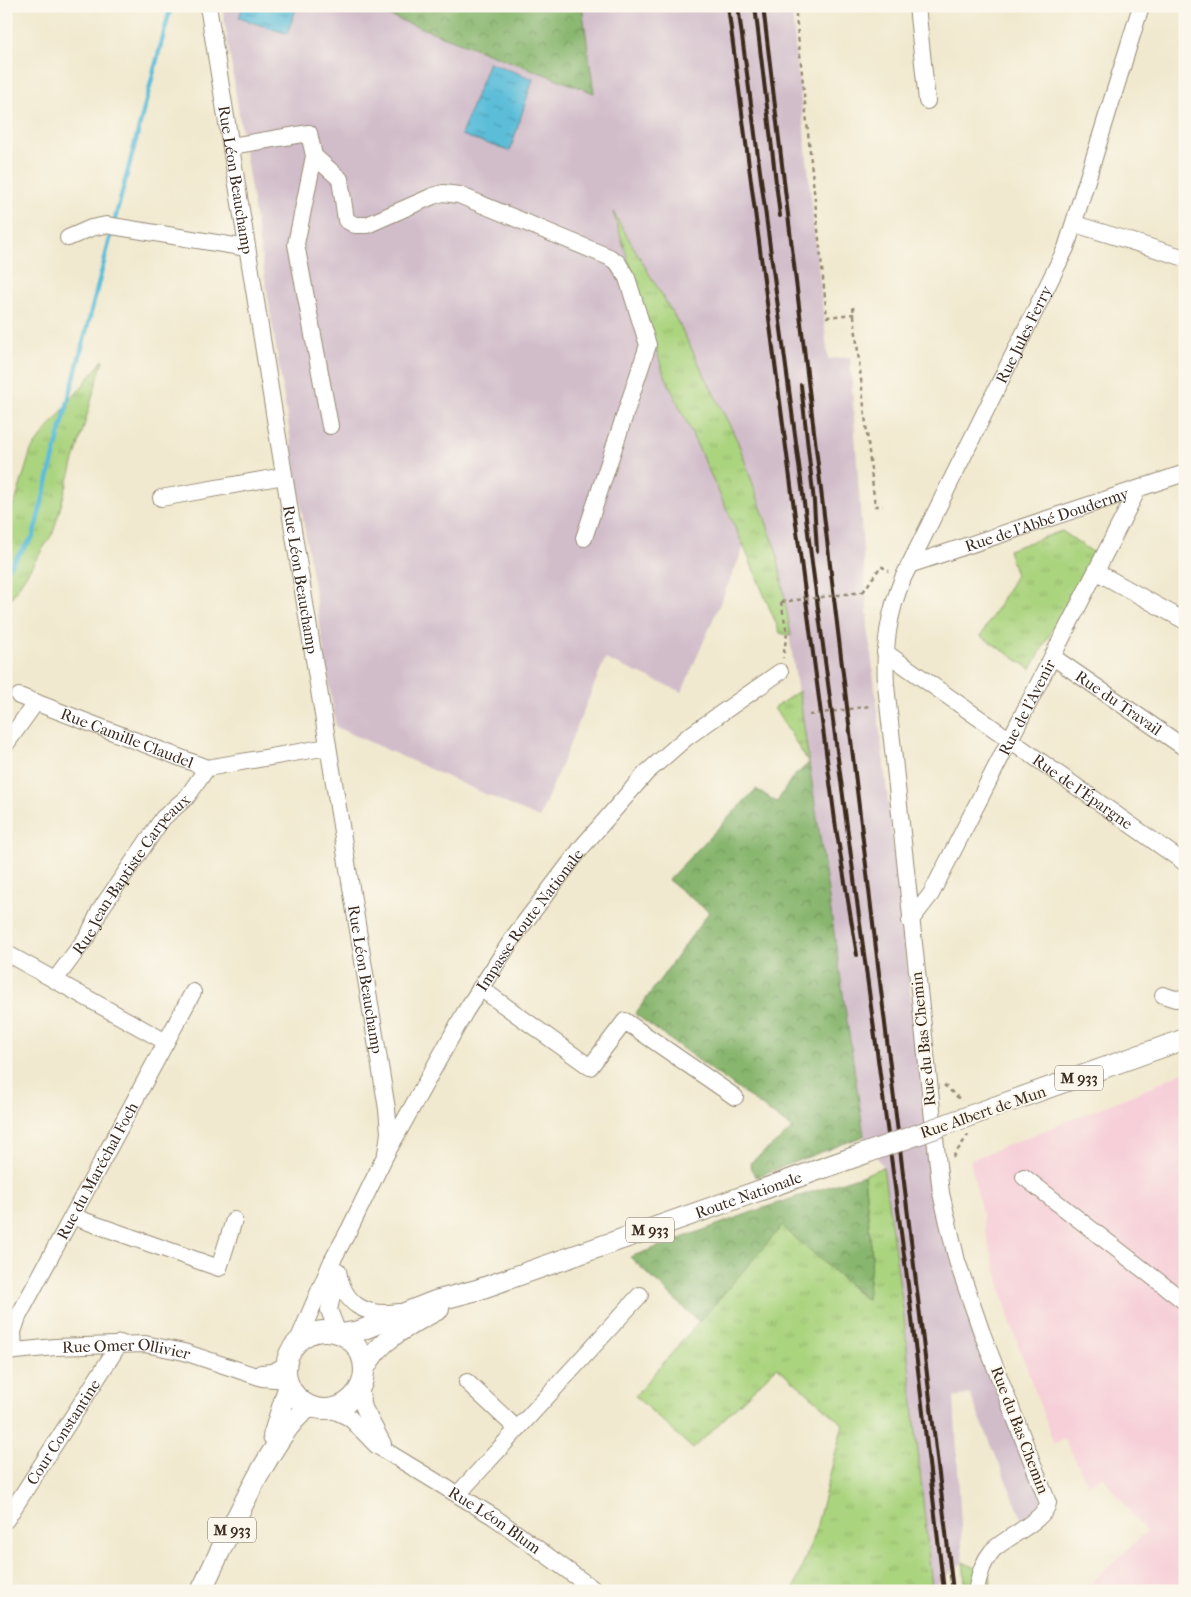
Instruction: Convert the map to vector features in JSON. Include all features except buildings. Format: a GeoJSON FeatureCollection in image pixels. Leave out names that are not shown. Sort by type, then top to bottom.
{"type":"FeatureCollection","features":[{"type":"Feature","properties":{"kind":"main road","name":"Rue Albert de Mun"},"geometry":{"type":"LineString","coordinates":[[822,1168],[970,1118],[1185,1039]]}},
{"type":"Feature","properties":{"kind":"main road","name":"Route Nationale"},"geometry":{"type":"LineString","coordinates":[[339,1334],[358,1331],[406,1311],[477,1290],[822,1168]]}},
{"type":"Feature","properties":{"kind":"main road","name":"Route Nationale"},"geometry":{"type":"LineString","coordinates":[[362,1379],[369,1360],[384,1342],[437,1310],[477,1290]]}},
{"type":"Feature","properties":{"kind":"main road"},"geometry":{"type":"LineString","coordinates":[[314,1333],[339,1334],[351,1341],[359,1350],[362,1379],[348,1402],[321,1408],[298,1398],[288,1377],[291,1352],[297,1343],[314,1333]]}},
{"type":"Feature","properties":{"kind":"main road","name":"M 933"},"geometry":{"type":"LineString","coordinates":[[261,1469],[288,1377]]}},
{"type":"Feature","properties":{"kind":"main road","name":"M 933"},"geometry":{"type":"LineString","coordinates":[[201,1591],[261,1469],[293,1420],[302,1411],[321,1408]]}},
{"type":"Feature","properties":{"kind":"street","name":"Rue Léon Beauchamp"},"geometry":{"type":"LineString","coordinates":[[208,6],[387,1109],[389,1133],[386,1154]]}},
{"type":"Feature","properties":{"kind":"street"},"geometry":{"type":"LineString","coordinates":[[917,6],[927,101]]}},
{"type":"Feature","properties":{"kind":"street","name":"Rue Jules Ferry"},"geometry":{"type":"LineString","coordinates":[[884,652],[894,600],[936,507],[1060,261],[1075,224],[1141,6]]}},
{"type":"Feature","properties":{"kind":"street"},"geometry":{"type":"LineString","coordinates":[[231,146],[308,132],[314,156],[296,244],[330,426]]}},
{"type":"Feature","properties":{"kind":"street"},"geometry":{"type":"LineString","coordinates":[[314,156],[340,179],[346,220],[355,225],[367,225],[443,193],[459,195],[609,257],[618,263],[627,278],[648,345],[584,538]]}},
{"type":"Feature","properties":{"kind":"street"},"geometry":{"type":"LineString","coordinates":[[1075,224],[1185,258]]}},
{"type":"Feature","properties":{"kind":"street"},"geometry":{"type":"LineString","coordinates":[[68,238],[91,228],[106,225],[247,248]]}},
{"type":"Feature","properties":{"kind":"street","name":"Rue de l'Abbé Doudermy"},"geometry":{"type":"LineString","coordinates":[[910,565],[1185,474]]}},
{"type":"Feature","properties":{"kind":"street"},"geometry":{"type":"LineString","coordinates":[[161,498],[284,476]]}},
{"type":"Feature","properties":{"kind":"street","name":"Rue de l'Avenir"},"geometry":{"type":"LineString","coordinates":[[910,922],[931,894],[1138,489]]}},
{"type":"Feature","properties":{"kind":"street"},"geometry":{"type":"LineString","coordinates":[[1097,572],[1185,621]]}},
{"type":"Feature","properties":{"kind":"street","name":"Rue de l'Épargne"},"geometry":{"type":"LineString","coordinates":[[884,652],[1185,863]]}},
{"type":"Feature","properties":{"kind":"street","name":"Rue du Bas Chemin"},"geometry":{"type":"LineString","coordinates":[[884,652],[910,922],[928,1070],[937,1170],[946,1216],[958,1261],[982,1333],[1048,1503],[1042,1515],[992,1551],[981,1569],[977,1587]]}},
{"type":"Feature","properties":{"kind":"street","name":"Rue du Travail"},"geometry":{"type":"LineString","coordinates":[[1053,657],[1185,748]]}},
{"type":"Feature","properties":{"kind":"street","name":"Impasse Route Nationale"},"geometry":{"type":"LineString","coordinates":[[297,1343],[332,1261],[386,1154],[480,988],[541,899],[586,842],[646,773],[686,738],[780,672]]}},
{"type":"Feature","properties":{"kind":"street","name":"Rue Camille Claudel"},"geometry":{"type":"LineString","coordinates":[[19,696],[207,768],[328,747]]}},
{"type":"Feature","properties":{"kind":"street"},"geometry":{"type":"LineString","coordinates":[[6,744],[36,702]]}},
{"type":"Feature","properties":{"kind":"street","name":"Rue Jean-Baptiste Carpeaux"},"geometry":{"type":"LineString","coordinates":[[55,980],[89,934],[100,910],[163,818],[187,797],[207,768]]}},
{"type":"Feature","properties":{"kind":"street"},"geometry":{"type":"LineString","coordinates":[[6,952],[166,1042]]}},
{"type":"Feature","properties":{"kind":"street"},"geometry":{"type":"LineString","coordinates":[[480,988],[590,1067],[625,1021],[735,1097]]}},
{"type":"Feature","properties":{"kind":"street","name":"Rue du Maréchal Foch"},"geometry":{"type":"LineString","coordinates":[[10,1352],[15,1324],[193,992]]}},
{"type":"Feature","properties":{"kind":"street"},"geometry":{"type":"LineString","coordinates":[[1163,995],[1175,999],[1185,998]]}},
{"type":"Feature","properties":{"kind":"street"},"geometry":{"type":"LineString","coordinates":[[1024,1176],[1185,1302]]}},
{"type":"Feature","properties":{"kind":"street"},"geometry":{"type":"LineString","coordinates":[[74,1217],[219,1268],[234,1220]]}},
{"type":"Feature","properties":{"kind":"street","name":"Impasse Route Nationale"},"geometry":{"type":"LineString","coordinates":[[339,1334],[331,1318],[329,1306],[350,1228]]}},
{"type":"Feature","properties":{"kind":"street","name":"Route Nationale"},"geometry":{"type":"LineString","coordinates":[[338,1270],[345,1292],[358,1306],[376,1313],[406,1311]]}},
{"type":"Feature","properties":{"kind":"street"},"geometry":{"type":"LineString","coordinates":[[458,1494],[640,1295]]}},
{"type":"Feature","properties":{"kind":"street","name":"Rue Omer Ollivier"},"geometry":{"type":"LineString","coordinates":[[10,1352],[120,1343],[145,1344],[169,1348],[243,1372],[267,1373],[288,1377]]}},
{"type":"Feature","properties":{"kind":"street","name":"Cour Constantine"},"geometry":{"type":"LineString","coordinates":[[6,1520],[120,1343]]}},
{"type":"Feature","properties":{"kind":"street","name":"Rue Léon Blum"},"geometry":{"type":"LineString","coordinates":[[362,1379],[364,1408],[382,1443],[391,1453]]}},
{"type":"Feature","properties":{"kind":"street"},"geometry":{"type":"LineString","coordinates":[[467,1382],[517,1430]]}},
{"type":"Feature","properties":{"kind":"street","name":"Rue Léon Blum"},"geometry":{"type":"LineString","coordinates":[[321,1408],[350,1418],[372,1442],[458,1494],[596,1591]]}},
{"type":"Feature","properties":{"kind":"path"},"geometry":{"type":"LineString","coordinates":[[795,6],[827,317],[854,314]]}},
{"type":"Feature","properties":{"kind":"path"},"geometry":{"type":"LineString","coordinates":[[853,307],[875,506],[883,506]]}},
{"type":"Feature","properties":{"kind":"path"},"geometry":{"type":"LineString","coordinates":[[780,672],[787,633],[781,602],[863,592],[881,566]]}},
{"type":"Feature","properties":{"kind":"path"},"geometry":{"type":"LineString","coordinates":[[809,715],[870,706]]}},
{"type":"Feature","properties":{"kind":"path"},"geometry":{"type":"LineString","coordinates":[[941,1083],[970,1118],[950,1162]]}},
{"type":"Feature","properties":{"kind":"shaded area"},"geometry":{"type":"Polygon","coordinates":[[[222,6],[363,6],[593,93],[582,6],[791,6],[828,359],[850,357],[868,628],[931,1172],[959,1285],[993,1383],[1045,1505],[1023,1521],[970,1394],[954,1397],[963,1562],[932,1588],[903,1308],[883,1167],[864,1136],[777,553],[680,326],[615,215],[663,371],[744,547],[682,692],[605,659],[539,818],[336,727],[222,6]]]}},
{"type":"Feature","properties":{"kind":"shaded area"},"geometry":{"type":"Polygon","coordinates":[[[1185,1071],[1185,1591],[1091,1591],[1088,1586],[1146,1532],[1102,1476],[1089,1485],[1064,1439],[1054,1444],[1011,1325],[988,1242],[970,1160],[1138,1093],[1185,1071]]]}},
{"type":"Feature","properties":{"kind":"green space"},"geometry":{"type":"Polygon","coordinates":[[[378,6],[582,6],[594,93],[379,12],[378,6]]]}},
{"type":"Feature","properties":{"kind":"green space"},"geometry":{"type":"Polygon","coordinates":[[[613,212],[680,326],[738,442],[777,553],[791,636],[780,633],[744,547],[663,371],[613,212]]]}},
{"type":"Feature","properties":{"kind":"green space"},"geometry":{"type":"Polygon","coordinates":[[[103,360],[53,533],[6,606],[6,518],[16,500],[31,450],[103,360]]]}},
{"type":"Feature","properties":{"kind":"green space"},"geometry":{"type":"Polygon","coordinates":[[[1062,531],[1094,553],[1031,669],[981,636],[1016,575],[1008,550],[1062,531]]]}},
{"type":"Feature","properties":{"kind":"green space"},"geometry":{"type":"Polygon","coordinates":[[[799,691],[809,763],[774,708],[799,691]]]}},
{"type":"Feature","properties":{"kind":"green space"},"geometry":{"type":"Polygon","coordinates":[[[809,763],[864,1136],[755,1177],[750,1163],[793,1129],[635,1014],[709,912],[668,880],[756,789],[777,802],[791,779],[809,763]]]}},
{"type":"Feature","properties":{"kind":"green space"},"geometry":{"type":"Polygon","coordinates":[[[883,1167],[903,1308],[932,1588],[927,1591],[793,1591],[815,1532],[843,1424],[777,1367],[693,1449],[635,1396],[782,1225],[866,1300],[872,1256],[864,1175],[883,1167]]]}},
{"type":"Feature","properties":{"kind":"green space"},"geometry":{"type":"Polygon","coordinates":[[[864,1175],[872,1256],[867,1300],[782,1226],[699,1322],[630,1257],[766,1207],[864,1175]]]}},
{"type":"Feature","properties":{"kind":"green space"},"geometry":{"type":"Polygon","coordinates":[[[963,1562],[990,1576],[992,1591],[966,1591],[963,1562]]]}},
{"type":"Feature","properties":{"kind":"water"},"geometry":{"type":"Polygon","coordinates":[[[243,6],[297,6],[287,34],[239,18],[243,6]]]}},
{"type":"Feature","properties":{"kind":"water"},"geometry":{"type":"Polygon","coordinates":[[[489,62],[533,79],[510,151],[461,135],[489,62]]]}},
{"type":"Feature","properties":{"kind":"waterway"},"geometry":{"type":"LineString","coordinates":[[114,223],[171,6]]}},
{"type":"Feature","properties":{"kind":"waterway"},"geometry":{"type":"LineString","coordinates":[[6,570],[33,537],[112,231]]}},
{"type":"Feature","properties":{"kind":"railway"},"geometry":{"type":"LineString","coordinates":[[728,6],[836,828],[857,955]]}},
{"type":"Feature","properties":{"kind":"railway"},"geometry":{"type":"LineString","coordinates":[[738,6],[908,1285],[944,1591]]}},
{"type":"Feature","properties":{"kind":"railway"},"geometry":{"type":"LineString","coordinates":[[755,6],[780,216]]}},
{"type":"Feature","properties":{"kind":"railway"},"geometry":{"type":"LineString","coordinates":[[763,6],[953,1591]]}},
{"type":"Feature","properties":{"kind":"railway"},"geometry":{"type":"LineString","coordinates":[[801,385],[814,502],[817,551]]}}]}
